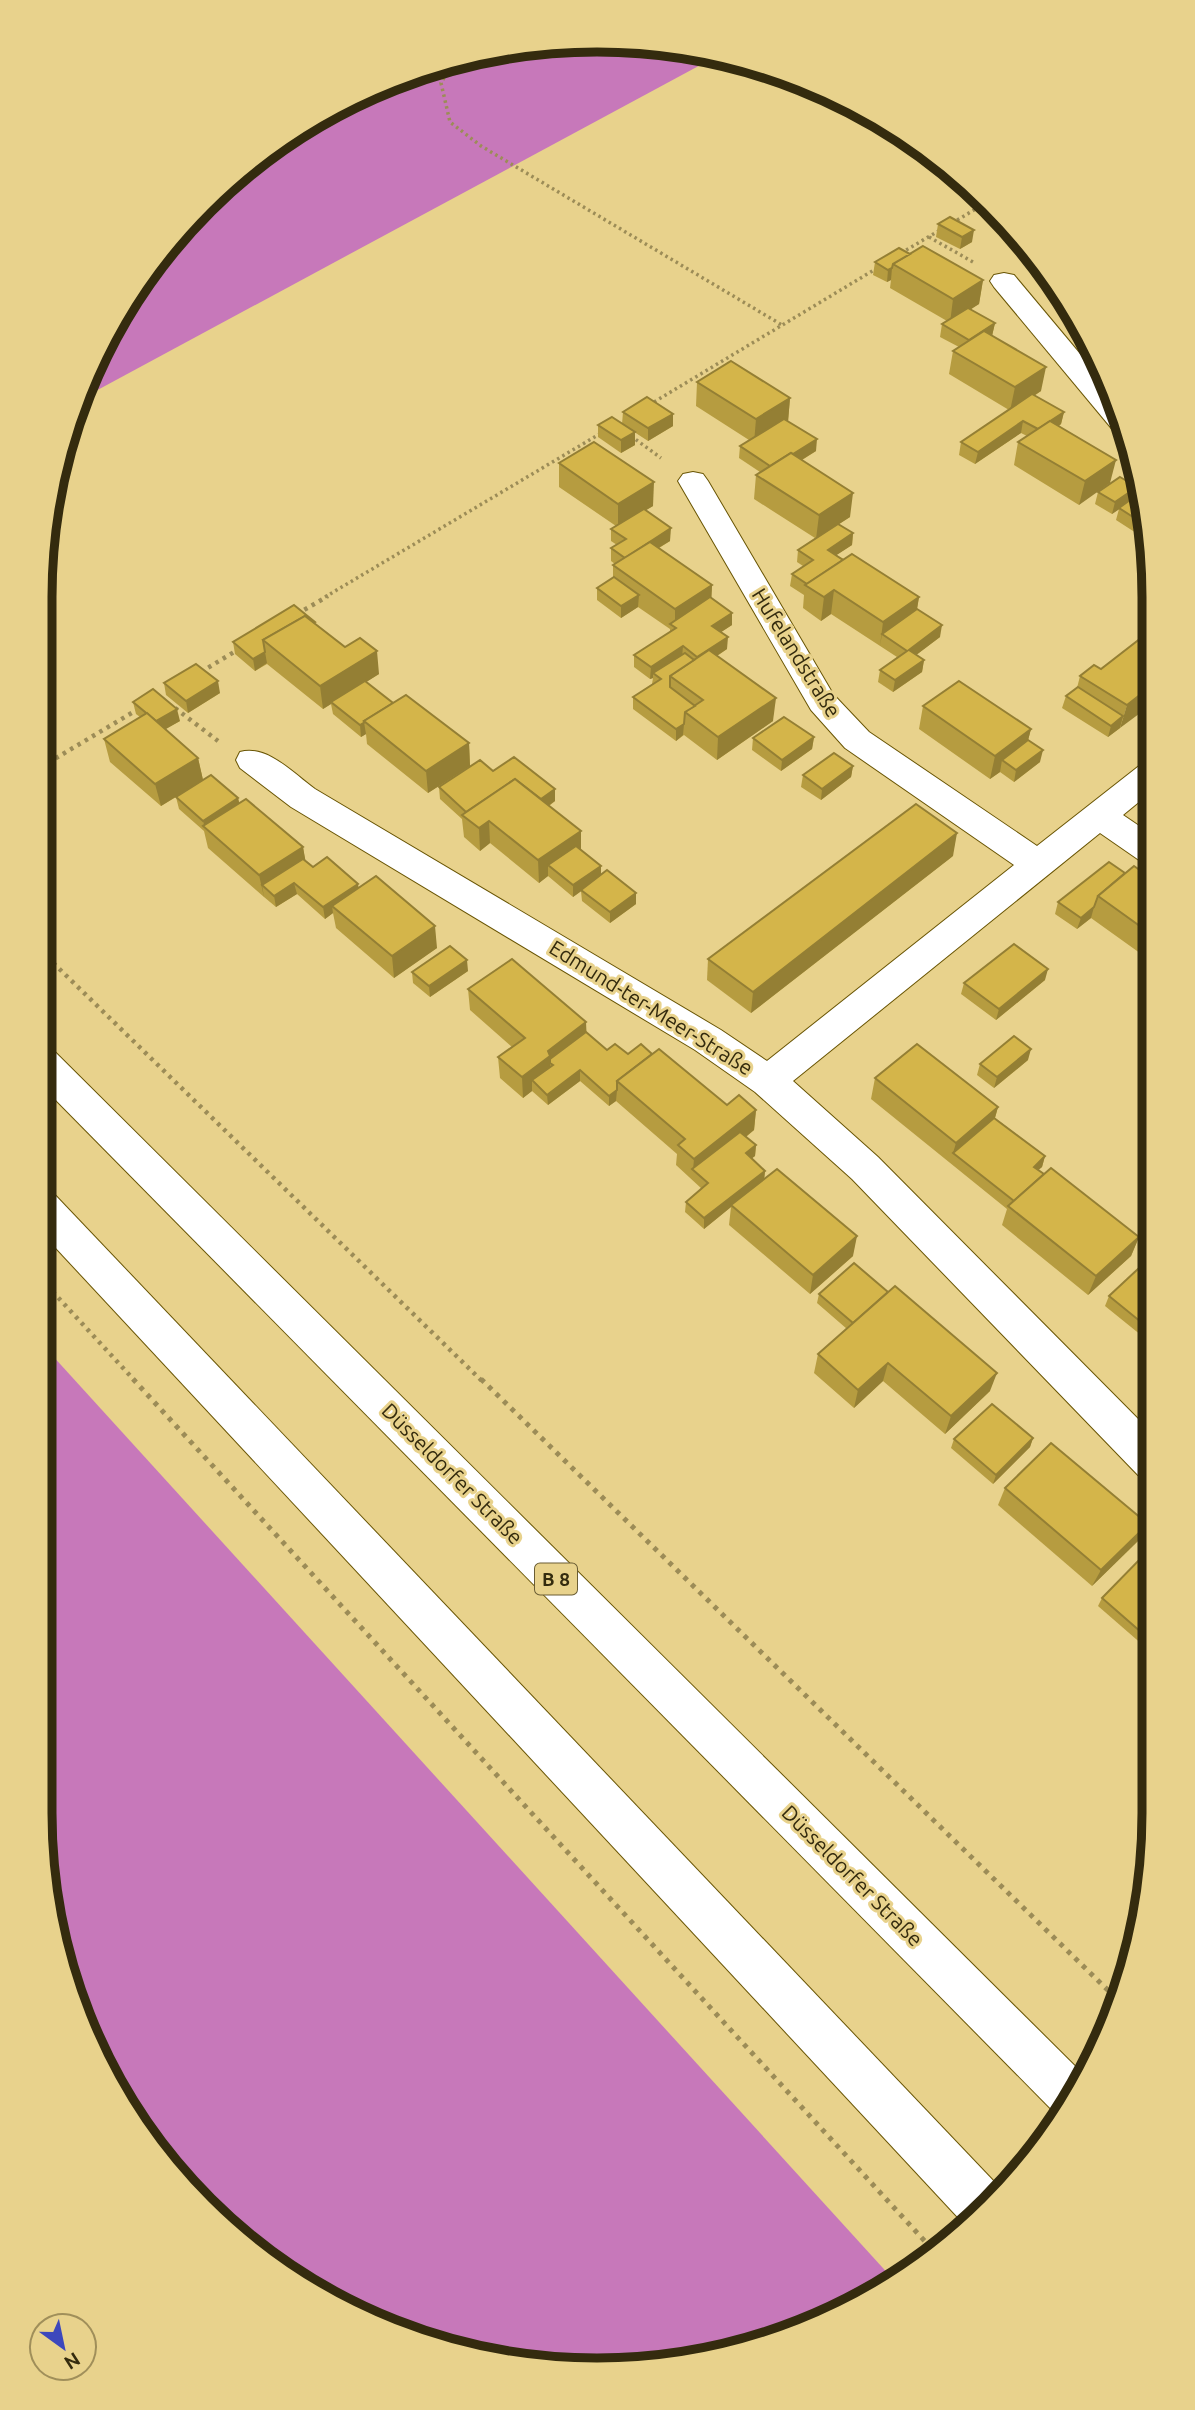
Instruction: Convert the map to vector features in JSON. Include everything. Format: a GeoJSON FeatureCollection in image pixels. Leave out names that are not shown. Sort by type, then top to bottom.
{"type":"FeatureCollection","features":[{"type":"Feature","properties":{"kind":"street"},"geometry":{"type":"LineString","coordinates":[[1004,281],[1107,405]]}},
{"type":"Feature","properties":{"kind":"street","name":"Hufelandstraße"},"geometry":{"type":"LineString","coordinates":[[693,481],[822,702],[837,722],[857,740],[1038,864]]}},
{"type":"Feature","properties":{"kind":"street","name":"Edmund-ter-Meer-Straße"},"geometry":{"type":"LineString","coordinates":[[252,760],[303,798],[708,1040],[768,1081],[864,1168],[1142,1451]]}},
{"type":"Feature","properties":{"kind":"street"},"geometry":{"type":"LineString","coordinates":[[768,1081],[1142,781]]}},
{"type":"Feature","properties":{"kind":"street"},"geometry":{"type":"LineString","coordinates":[[1099,816],[1142,845]]}},
{"type":"Feature","properties":{"kind":"street","name":"Düsseldorfer Straße"},"geometry":{"type":"LineString","coordinates":[[52,1072],[1065,2091]]}},
{"type":"Feature","properties":{"kind":"street"},"geometry":{"type":"LineString","coordinates":[[52,1218],[979,2202]]}},
{"type":"Feature","properties":{"kind":"path"},"geometry":{"type":"LineString","coordinates":[[446,74],[441,83],[450,122],[481,146],[782,325]]}},
{"type":"Feature","properties":{"kind":"path"},"geometry":{"type":"LineString","coordinates":[[895,257],[978,207]]}},
{"type":"Feature","properties":{"kind":"path"},"geometry":{"type":"LineString","coordinates":[[929,237],[1004,281]]}},
{"type":"Feature","properties":{"kind":"path"},"geometry":{"type":"LineString","coordinates":[[639,410],[883,264]]}},
{"type":"Feature","properties":{"kind":"path"},"geometry":{"type":"LineString","coordinates":[[292,618],[604,432]]}},
{"type":"Feature","properties":{"kind":"path"},"geometry":{"type":"LineString","coordinates":[[627,433],[693,481]]}},
{"type":"Feature","properties":{"kind":"path"},"geometry":{"type":"LineString","coordinates":[[196,675],[244,646]]}},
{"type":"Feature","properties":{"kind":"path"},"geometry":{"type":"LineString","coordinates":[[52,760],[148,703]]}},
{"type":"Feature","properties":{"kind":"path"},"geometry":{"type":"LineString","coordinates":[[170,705],[213,738],[252,760]]}},
{"type":"Feature","properties":{"kind":"path"},"geometry":{"type":"LineString","coordinates":[[52,962],[1112,1994]]}},
{"type":"Feature","properties":{"kind":"path"},"geometry":{"type":"LineString","coordinates":[[52,1291],[929,2245]]}},
{"type":"Feature","properties":{"kind":"shaded area"},"geometry":{"type":"Polygon","coordinates":[[[598,52],[669,57],[704,63],[93,393],[109,356],[144,295],[165,266],[212,212],[266,165],[295,144],[356,109],[422,81],[526,57],[598,52]]]}},
{"type":"Feature","properties":{"kind":"shaded area"},"geometry":{"type":"Polygon","coordinates":[[[52,1355],[888,2273],[806,2316],[773,2329],[704,2347],[669,2353],[598,2358],[526,2353],[422,2329],[356,2301],[295,2266],[266,2245],[212,2198],[188,2172],[144,2115],[109,2054],[81,1988],[57,1884],[52,1812],[52,1355]]]}},
{"type":"Feature","properties":{"kind":"building"},"geometry":{"type":"Polygon","coordinates":[[[950,217],[974,230],[962,237],[938,224],[950,217]]]}},
{"type":"Feature","properties":{"kind":"building"},"geometry":{"type":"Polygon","coordinates":[[[923,246],[983,280],[953,299],[893,264],[923,246]]]}},
{"type":"Feature","properties":{"kind":"building"},"geometry":{"type":"Polygon","coordinates":[[[899,248],[910,254],[893,264],[892,268],[888,270],[875,262],[899,248]]]}},
{"type":"Feature","properties":{"kind":"building"},"geometry":{"type":"Polygon","coordinates":[[[968,308],[995,323],[969,340],[942,324],[968,308]]]}},
{"type":"Feature","properties":{"kind":"building"},"geometry":{"type":"Polygon","coordinates":[[[984,331],[1046,367],[1015,387],[953,351],[984,331]]]}},
{"type":"Feature","properties":{"kind":"building"},"geometry":{"type":"Polygon","coordinates":[[[731,361],[790,398],[756,419],[697,382],[731,361]]]}},
{"type":"Feature","properties":{"kind":"building"},"geometry":{"type":"Polygon","coordinates":[[[1032,394],[1064,412],[1038,429],[1023,421],[978,452],[961,442],[1032,394]]]}},
{"type":"Feature","properties":{"kind":"building"},"geometry":{"type":"Polygon","coordinates":[[[647,397],[673,414],[648,428],[623,412],[647,397]]]}},
{"type":"Feature","properties":{"kind":"building"},"geometry":{"type":"Polygon","coordinates":[[[612,417],[635,432],[621,440],[598,425],[612,417]]]}},
{"type":"Feature","properties":{"kind":"building"},"geometry":{"type":"Polygon","coordinates":[[[784,419],[817,439],[770,466],[740,446],[784,419]]]}},
{"type":"Feature","properties":{"kind":"building"},"geometry":{"type":"Polygon","coordinates":[[[1050,421],[1116,460],[1085,481],[1018,442],[1050,421]]]}},
{"type":"Feature","properties":{"kind":"building"},"geometry":{"type":"Polygon","coordinates":[[[594,442],[654,482],[618,504],[559,463],[594,442]]]}},
{"type":"Feature","properties":{"kind":"building"},"geometry":{"type":"Polygon","coordinates":[[[791,453],[853,493],[819,515],[756,475],[791,453]]]}},
{"type":"Feature","properties":{"kind":"building"},"geometry":{"type":"Polygon","coordinates":[[[1120,477],[1130,483],[1132,490],[1115,502],[1098,492],[1120,477]]]}},
{"type":"Feature","properties":{"kind":"building"},"geometry":{"type":"Polygon","coordinates":[[[1133,498],[1137,520],[1119,508],[1133,498]]]}},
{"type":"Feature","properties":{"kind":"building"},"geometry":{"type":"Polygon","coordinates":[[[644,509],[671,528],[625,558],[611,548],[626,539],[611,529],[644,509]]]}},
{"type":"Feature","properties":{"kind":"building"},"geometry":{"type":"Polygon","coordinates":[[[838,524],[853,533],[828,550],[843,560],[807,584],[792,574],[813,560],[798,550],[838,524]]]}},
{"type":"Feature","properties":{"kind":"building"},"geometry":{"type":"Polygon","coordinates":[[[650,542],[712,585],[675,609],[613,565],[650,542]]]}},
{"type":"Feature","properties":{"kind":"building"},"geometry":{"type":"Polygon","coordinates":[[[852,554],[919,597],[883,622],[834,590],[824,597],[805,585],[852,554]]]}},
{"type":"Feature","properties":{"kind":"building"},"geometry":{"type":"Polygon","coordinates":[[[614,577],[639,595],[621,606],[597,588],[614,577]]]}},
{"type":"Feature","properties":{"kind":"building"},"geometry":{"type":"Polygon","coordinates":[[[710,597],[732,613],[712,626],[728,637],[697,657],[683,646],[651,667],[634,655],[676,628],[670,624],[710,597]]]}},
{"type":"Feature","properties":{"kind":"building"},"geometry":{"type":"Polygon","coordinates":[[[294,605],[315,622],[305,616],[263,640],[265,652],[253,659],[233,642],[294,605]]]}},
{"type":"Feature","properties":{"kind":"building"},"geometry":{"type":"Polygon","coordinates":[[[917,609],[942,625],[909,650],[924,660],[895,680],[880,670],[907,651],[882,634],[917,609]]]}},
{"type":"Feature","properties":{"kind":"building"},"geometry":{"type":"Polygon","coordinates":[[[305,616],[345,647],[360,638],[377,651],[320,686],[263,640],[305,616]]]}},
{"type":"Feature","properties":{"kind":"building"},"geometry":{"type":"Polygon","coordinates":[[[1142,637],[1142,693],[1127,705],[1080,676],[1094,665],[1101,669],[1142,637]]]}},
{"type":"Feature","properties":{"kind":"building"},"geometry":{"type":"Polygon","coordinates":[[[709,650],[776,698],[718,737],[685,712],[703,700],[670,676],[709,650]]]}},
{"type":"Feature","properties":{"kind":"building"},"geometry":{"type":"Polygon","coordinates":[[[685,653],[694,660],[670,676],[670,687],[695,706],[685,712],[684,724],[676,729],[633,697],[661,679],[653,673],[685,653]]]}},
{"type":"Feature","properties":{"kind":"building"},"geometry":{"type":"Polygon","coordinates":[[[196,664],[218,681],[186,701],[164,683],[196,664]]]}},
{"type":"Feature","properties":{"kind":"building"},"geometry":{"type":"Polygon","coordinates":[[[365,681],[393,703],[360,725],[331,702],[365,681]]]}},
{"type":"Feature","properties":{"kind":"building"},"geometry":{"type":"Polygon","coordinates":[[[959,681],[1031,729],[995,756],[923,706],[959,681]]]}},
{"type":"Feature","properties":{"kind":"building"},"geometry":{"type":"Polygon","coordinates":[[[1078,687],[1123,716],[1111,726],[1066,696],[1078,687]]]}},
{"type":"Feature","properties":{"kind":"building"},"geometry":{"type":"Polygon","coordinates":[[[153,689],[177,709],[156,721],[133,702],[153,689]]]}},
{"type":"Feature","properties":{"kind":"building"},"geometry":{"type":"Polygon","coordinates":[[[406,695],[469,743],[426,771],[364,721],[406,695]]]}},
{"type":"Feature","properties":{"kind":"building"},"geometry":{"type":"Polygon","coordinates":[[[147,713],[198,758],[155,784],[104,739],[147,713]]]}},
{"type":"Feature","properties":{"kind":"building"},"geometry":{"type":"Polygon","coordinates":[[[784,717],[814,737],[782,760],[753,738],[784,717]]]}},
{"type":"Feature","properties":{"kind":"building"},"geometry":{"type":"Polygon","coordinates":[[[1028,740],[1043,750],[1016,770],[1002,760],[1028,740]]]}},
{"type":"Feature","properties":{"kind":"building"},"geometry":{"type":"Polygon","coordinates":[[[834,753],[853,766],[822,789],[803,775],[834,753]]]}},
{"type":"Feature","properties":{"kind":"building"},"geometry":{"type":"Polygon","coordinates":[[[514,757],[555,789],[541,799],[515,779],[466,812],[439,787],[480,760],[493,771],[514,757]]]}},
{"type":"Feature","properties":{"kind":"building"},"geometry":{"type":"Polygon","coordinates":[[[211,775],[238,798],[203,821],[176,797],[211,775]]]}},
{"type":"Feature","properties":{"kind":"building"},"geometry":{"type":"Polygon","coordinates":[[[515,779],[581,831],[538,860],[489,821],[479,828],[462,815],[515,779]]]}},
{"type":"Feature","properties":{"kind":"building"},"geometry":{"type":"Polygon","coordinates":[[[246,799],[303,847],[259,875],[203,826],[246,799]]]}},
{"type":"Feature","properties":{"kind":"building"},"geometry":{"type":"Polygon","coordinates":[[[916,804],[957,833],[753,992],[708,959],[916,804]]]}},
{"type":"Feature","properties":{"kind":"building"},"geometry":{"type":"Polygon","coordinates":[[[576,846],[601,866],[573,885],[548,865],[576,846]]]}},
{"type":"Feature","properties":{"kind":"building"},"geometry":{"type":"Polygon","coordinates":[[[327,857],[358,884],[323,907],[294,883],[274,896],[262,885],[303,859],[313,867],[327,857]]]}},
{"type":"Feature","properties":{"kind":"building"},"geometry":{"type":"Polygon","coordinates":[[[1109,862],[1125,873],[1098,896],[1094,907],[1081,918],[1058,902],[1109,862]]]}},
{"type":"Feature","properties":{"kind":"building"},"geometry":{"type":"Polygon","coordinates":[[[1134,866],[1142,872],[1142,928],[1098,896],[1134,866]]]}},
{"type":"Feature","properties":{"kind":"building"},"geometry":{"type":"Polygon","coordinates":[[[607,870],[636,893],[610,912],[581,890],[607,870]]]}},
{"type":"Feature","properties":{"kind":"building"},"geometry":{"type":"Polygon","coordinates":[[[376,876],[435,926],[392,956],[332,906],[376,876]]]}},
{"type":"Feature","properties":{"kind":"building"},"geometry":{"type":"Polygon","coordinates":[[[1014,944],[1048,969],[999,1009],[964,983],[1014,944]]]}},
{"type":"Feature","properties":{"kind":"building"},"geometry":{"type":"Polygon","coordinates":[[[450,946],[467,960],[429,986],[412,972],[450,946]]]}},
{"type":"Feature","properties":{"kind":"building"},"geometry":{"type":"Polygon","coordinates":[[[512,959],[586,1022],[548,1051],[550,1056],[522,1077],[498,1057],[525,1038],[468,989],[512,959]]]}},
{"type":"Feature","properties":{"kind":"building"},"geometry":{"type":"Polygon","coordinates":[[[586,1032],[607,1050],[615,1044],[628,1054],[641,1044],[652,1054],[617,1081],[617,1090],[609,1096],[580,1070],[547,1095],[532,1080],[553,1065],[550,1059],[586,1032]]]}},
{"type":"Feature","properties":{"kind":"building"},"geometry":{"type":"Polygon","coordinates":[[[1014,1036],[1031,1049],[997,1077],[980,1064],[1014,1036]]]}},
{"type":"Feature","properties":{"kind":"building"},"geometry":{"type":"Polygon","coordinates":[[[917,1044],[998,1107],[956,1143],[875,1078],[917,1044]]]}},
{"type":"Feature","properties":{"kind":"building"},"geometry":{"type":"Polygon","coordinates":[[[659,1049],[727,1105],[739,1095],[756,1110],[694,1159],[678,1145],[685,1139],[617,1081],[659,1049]]]}},
{"type":"Feature","properties":{"kind":"building"},"geometry":{"type":"Polygon","coordinates":[[[994,1118],[1045,1156],[1034,1167],[1044,1174],[1014,1201],[953,1153],[994,1118]]]}},
{"type":"Feature","properties":{"kind":"building"},"geometry":{"type":"Polygon","coordinates":[[[740,1132],[756,1145],[746,1153],[765,1171],[704,1218],[686,1202],[708,1183],[692,1169],[740,1132]]]}},
{"type":"Feature","properties":{"kind":"building"},"geometry":{"type":"Polygon","coordinates":[[[1051,1168],[1139,1237],[1096,1276],[1008,1206],[1051,1168]]]}},
{"type":"Feature","properties":{"kind":"building"},"geometry":{"type":"Polygon","coordinates":[[[777,1169],[857,1236],[813,1275],[731,1205],[777,1169]]]}},
{"type":"Feature","properties":{"kind":"building"},"geometry":{"type":"Polygon","coordinates":[[[854,1263],[888,1292],[853,1323],[819,1294],[854,1263]]]}},
{"type":"Feature","properties":{"kind":"building"},"geometry":{"type":"Polygon","coordinates":[[[1139,1268],[1142,1271],[1142,1323],[1109,1296],[1139,1268]]]}},
{"type":"Feature","properties":{"kind":"building"},"geometry":{"type":"Polygon","coordinates":[[[895,1286],[997,1373],[951,1416],[888,1363],[858,1390],[818,1354],[895,1286]]]}},
{"type":"Feature","properties":{"kind":"building"},"geometry":{"type":"Polygon","coordinates":[[[992,1404],[1033,1438],[996,1475],[954,1439],[992,1404]]]}},
{"type":"Feature","properties":{"kind":"building"},"geometry":{"type":"Polygon","coordinates":[[[1051,1443],[1142,1519],[1142,1530],[1101,1570],[1005,1488],[1051,1443]]]}},
{"type":"Feature","properties":{"kind":"building"},"geometry":{"type":"Polygon","coordinates":[[[1142,1557],[1142,1633],[1102,1598],[1142,1557]]]}}]}
